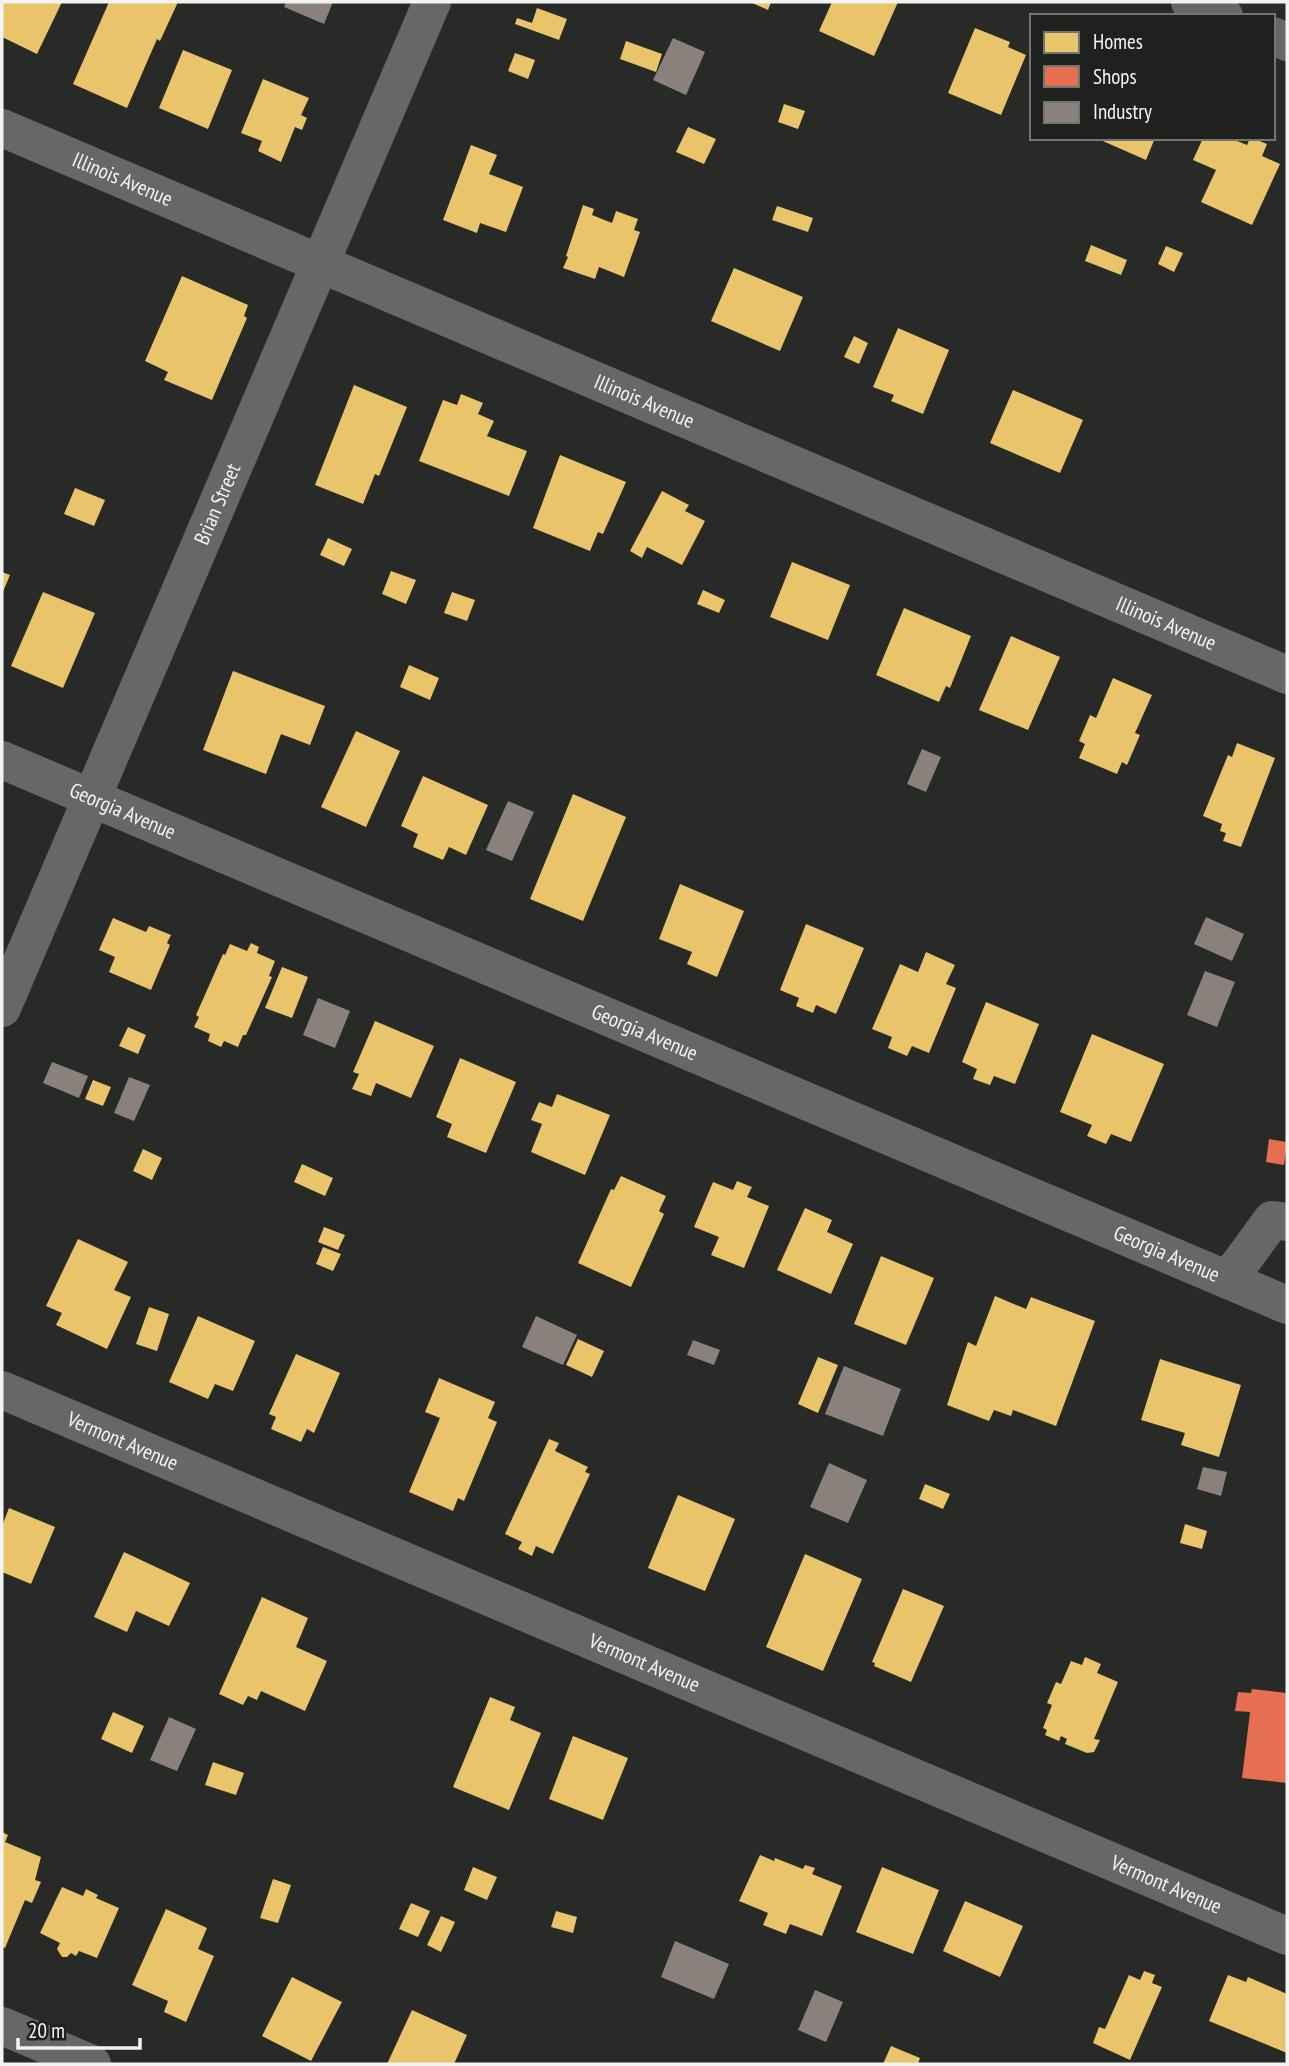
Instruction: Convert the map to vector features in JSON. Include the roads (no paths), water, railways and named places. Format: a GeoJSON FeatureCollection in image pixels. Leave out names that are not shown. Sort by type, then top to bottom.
{"type":"FeatureCollection","features":[{"type":"Feature","properties":{"kind":"street","name":"Brian Street"},"geometry":{"type":"LineString","coordinates":[[2,1009],[432,2]]}},
{"type":"Feature","properties":{"kind":"street"},"geometry":{"type":"LineString","coordinates":[[1191,2],[1219,14]]}},
{"type":"Feature","properties":{"kind":"street","name":"Illinois Avenue"},"geometry":{"type":"LineString","coordinates":[[2,128],[1287,675]]}},
{"type":"Feature","properties":{"kind":"street","name":"Georgia Avenue"},"geometry":{"type":"LineString","coordinates":[[2,760],[1287,1306]]}},
{"type":"Feature","properties":{"kind":"street"},"geometry":{"type":"LineString","coordinates":[[1228,1280],[1272,1220],[1287,1222]]}},
{"type":"Feature","properties":{"kind":"street","name":"Vermont Avenue"},"geometry":{"type":"LineString","coordinates":[[2,1390],[1287,1936]]}},
{"type":"Feature","properties":{"kind":"street"},"geometry":{"type":"LineString","coordinates":[[2,2026],[92,2064]]}}]}
